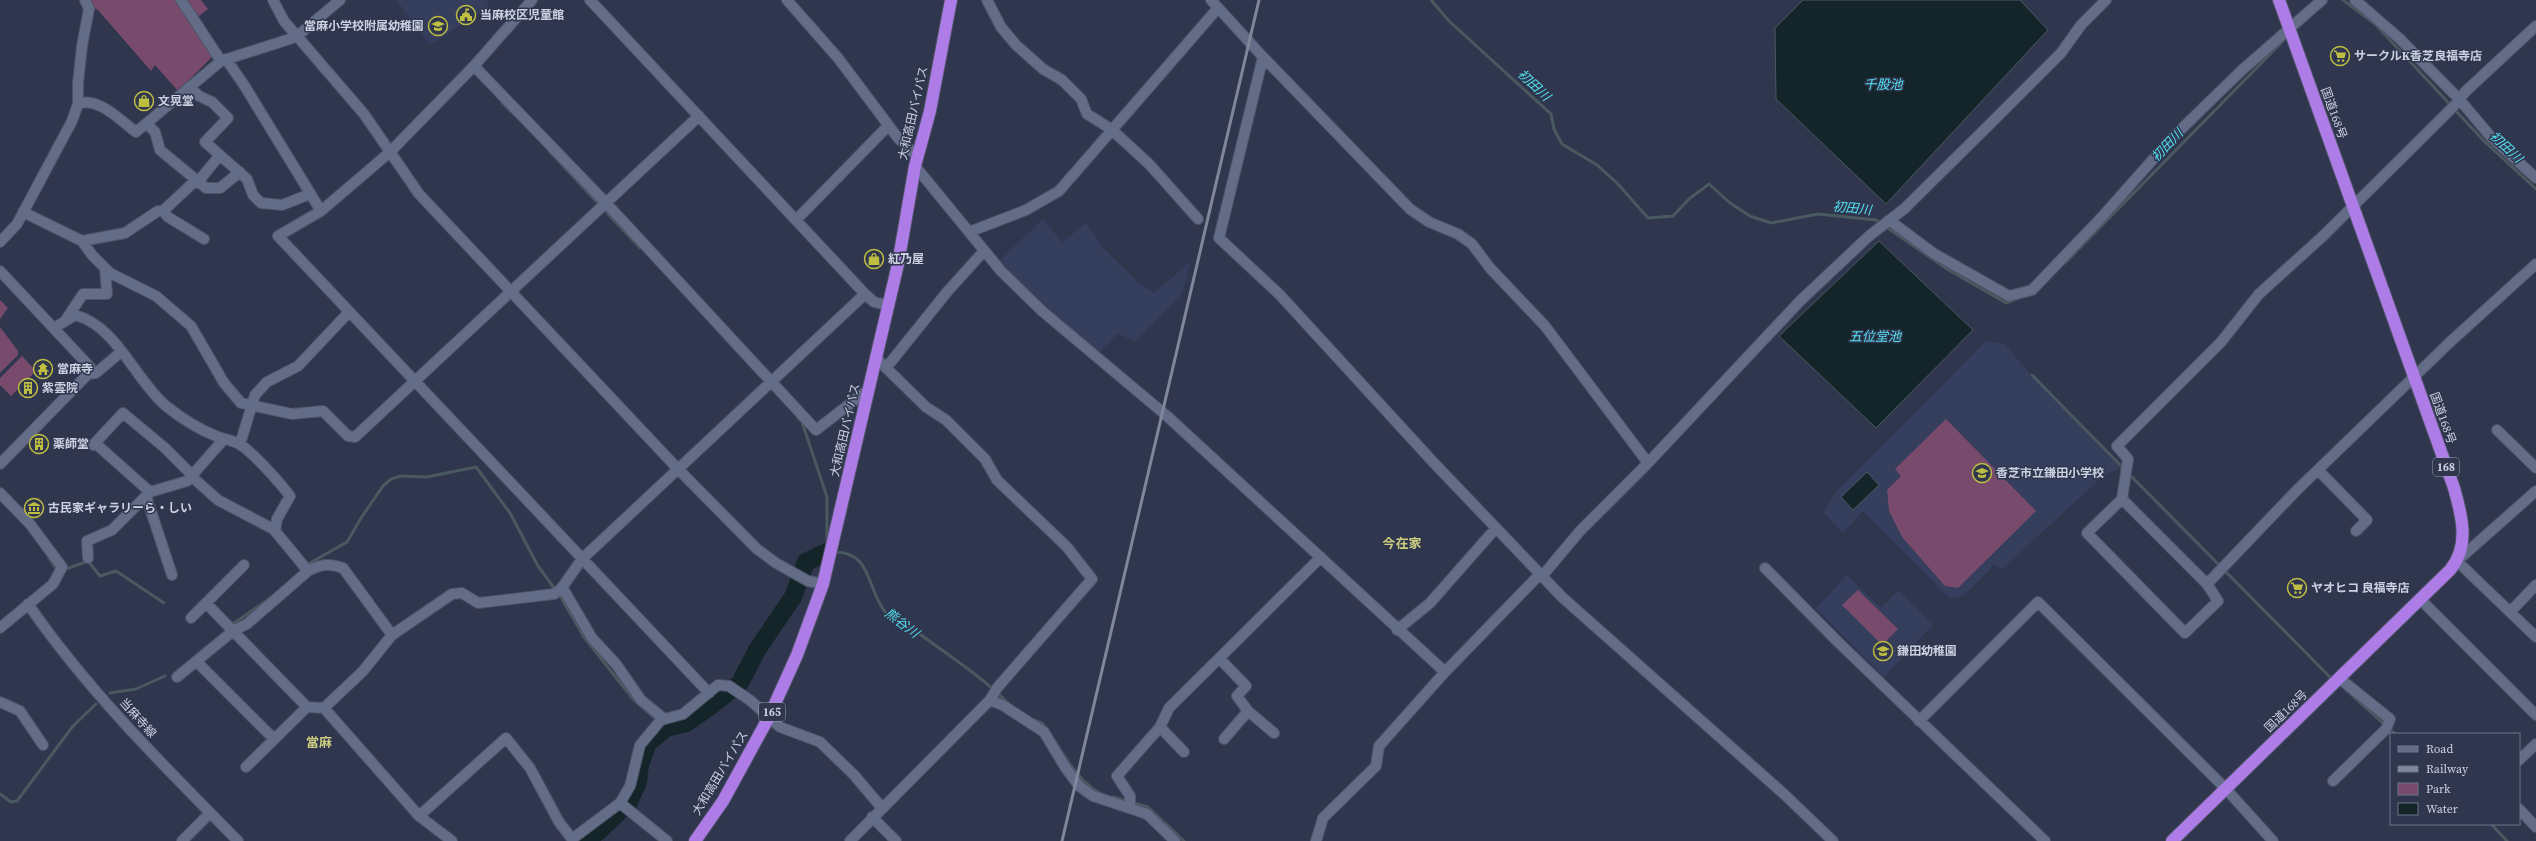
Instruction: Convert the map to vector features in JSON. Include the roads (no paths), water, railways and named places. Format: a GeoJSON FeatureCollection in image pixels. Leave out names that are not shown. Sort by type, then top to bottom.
{"type":"FeatureCollection","features":[{"type":"Feature","properties":{"kind":"highway","name":"大和高田バイパス"},"geometry":{"type":"LineString","coordinates":[[695,841],[723,801],[769,717],[797,655],[825,578],[886,305],[898,264],[916,161],[930,111],[952,0]]}},
{"type":"Feature","properties":{"kind":"highway","name":"国道168号"},"geometry":{"type":"LineString","coordinates":[[2172,841],[2457,561],[2463,539],[2460,512],[2414,378],[2279,0]]}},
{"type":"Feature","properties":{"kind":"street"},"geometry":{"type":"LineString","coordinates":[[0,242],[17,224],[59,146],[78,104],[78,83],[82,46],[89,9],[85,0]]}},
{"type":"Feature","properties":{"kind":"street"},"geometry":{"type":"LineString","coordinates":[[181,0],[223,60],[321,211]]}},
{"type":"Feature","properties":{"kind":"street"},"geometry":{"type":"LineString","coordinates":[[273,0],[284,21],[296,37],[364,114],[419,194],[678,469],[741,534],[776,563],[808,581],[825,578]]}},
{"type":"Feature","properties":{"kind":"street"},"geometry":{"type":"LineString","coordinates":[[78,104],[85,101],[97,104],[136,132],[223,60],[296,37],[340,0]]}},
{"type":"Feature","properties":{"kind":"street"},"geometry":{"type":"LineString","coordinates":[[532,0],[474,66],[390,152],[321,211],[278,236],[709,693]]}},
{"type":"Feature","properties":{"kind":"street"},"geometry":{"type":"LineString","coordinates":[[590,0],[865,294],[874,302],[886,305]]}},
{"type":"Feature","properties":{"kind":"street"},"geometry":{"type":"LineString","coordinates":[[787,0],[838,58],[984,251],[1042,311],[1167,416],[1321,557],[1397,630],[1445,672]]}},
{"type":"Feature","properties":{"kind":"street"},"geometry":{"type":"LineString","coordinates":[[987,0],[1001,27],[1016,45],[1043,69],[1062,80],[1081,99],[1087,114],[1111,129],[1150,166],[1198,219]]}},
{"type":"Feature","properties":{"kind":"street"},"geometry":{"type":"LineString","coordinates":[[1316,841],[1323,818],[1376,766],[1379,746],[1445,672],[1542,574],[1580,531],[1648,463],[1800,301],[1885,223],[1904,209],[1990,125],[2061,52],[2081,25],[2106,0]]}},
{"type":"Feature","properties":{"kind":"street"},"geometry":{"type":"LineString","coordinates":[[1885,223],[1933,253],[2009,296],[2032,290],[2101,218],[2171,139],[2241,70],[2322,0]]}},
{"type":"Feature","properties":{"kind":"street"},"geometry":{"type":"LineString","coordinates":[[2355,0],[2399,38],[2455,104],[2536,178]]}},
{"type":"Feature","properties":{"kind":"street"},"geometry":{"type":"LineString","coordinates":[[970,232],[1026,210],[1059,191],[1215,4],[1263,57],[1410,209],[1428,222],[1458,234],[1472,244],[1495,274],[1546,326],[1648,463]]}},
{"type":"Feature","properties":{"kind":"street"},"geometry":{"type":"LineString","coordinates":[[2122,499],[2207,584],[2218,601],[2185,633],[2087,533],[2122,499],[2128,459],[2117,446],[2221,342],[2259,294],[2323,236],[2455,104],[2536,26]]}},
{"type":"Feature","properties":{"kind":"street"},"geometry":{"type":"LineString","coordinates":[[1263,57],[1219,238],[1280,295],[1562,597],[1785,795],[1833,841]]}},
{"type":"Feature","properties":{"kind":"street"},"geometry":{"type":"LineString","coordinates":[[474,66],[606,203],[816,430],[868,390]]}},
{"type":"Feature","properties":{"kind":"street"},"geometry":{"type":"LineString","coordinates":[[189,87],[198,96],[212,102],[228,118],[205,142],[247,179],[253,195],[261,203],[282,205],[310,194]]}},
{"type":"Feature","properties":{"kind":"street"},"geometry":{"type":"LineString","coordinates":[[23,212],[82,241],[92,255],[106,268],[156,296],[191,326],[224,383],[241,403],[292,414],[323,411],[348,436],[355,437],[699,116]]}},
{"type":"Feature","properties":{"kind":"street"},"geometry":{"type":"LineString","coordinates":[[147,124],[154,132],[160,150],[196,182],[206,188],[220,188],[240,172]]}},
{"type":"Feature","properties":{"kind":"street"},"geometry":{"type":"LineString","coordinates":[[796,220],[888,126]]}},
{"type":"Feature","properties":{"kind":"street"},"geometry":{"type":"LineString","coordinates":[[82,241],[125,233],[158,211],[163,211],[196,182],[220,155]]}},
{"type":"Feature","properties":{"kind":"street"},"geometry":{"type":"LineString","coordinates":[[163,211],[168,217],[204,239]]}},
{"type":"Feature","properties":{"kind":"street"},"geometry":{"type":"LineString","coordinates":[[886,368],[947,292],[984,251]]}},
{"type":"Feature","properties":{"kind":"street"},"geometry":{"type":"LineString","coordinates":[[2207,584],[2297,490],[2319,471],[2414,378],[2536,264]]}},
{"type":"Feature","properties":{"kind":"street"},"geometry":{"type":"LineString","coordinates":[[67,318],[83,294],[107,294],[106,268]]}},
{"type":"Feature","properties":{"kind":"street"},"geometry":{"type":"LineString","coordinates":[[0,271],[90,367],[88,374],[1,462]]}},
{"type":"Feature","properties":{"kind":"street"},"geometry":{"type":"LineString","coordinates":[[324,708],[363,671],[392,635],[452,594],[462,593],[478,603],[559,590],[582,559],[865,294]]}},
{"type":"Feature","properties":{"kind":"street"},"geometry":{"type":"LineString","coordinates":[[240,444],[250,406],[255,395],[267,382],[298,366],[349,312]]}},
{"type":"Feature","properties":{"kind":"street"},"geometry":{"type":"LineString","coordinates":[[54,328],[67,318],[75,315],[82,317],[97,326],[107,334],[150,390],[166,406],[202,430],[240,444],[290,496],[277,519],[275,530]]}},
{"type":"Feature","properties":{"kind":"street"},"geometry":{"type":"LineString","coordinates":[[88,374],[96,373],[121,352]]}},
{"type":"Feature","properties":{"kind":"street"},"geometry":{"type":"LineString","coordinates":[[850,841],[872,817],[990,700],[997,688],[1092,579],[1067,547],[997,480],[984,459],[957,431],[946,420],[926,407],[875,357]]}},
{"type":"Feature","properties":{"kind":"street"},"geometry":{"type":"LineString","coordinates":[[172,575],[148,494],[94,444],[123,413],[165,448],[218,500],[275,530],[306,568]]}},
{"type":"Feature","properties":{"kind":"street"},"geometry":{"type":"LineString","coordinates":[[2497,430],[2536,468]]}},
{"type":"Feature","properties":{"kind":"street"},"geometry":{"type":"LineString","coordinates":[[88,558],[87,541],[112,530],[148,494],[187,480],[224,439]]}},
{"type":"Feature","properties":{"kind":"street"},"geometry":{"type":"LineString","coordinates":[[2319,471],[2367,520],[2356,531]]}},
{"type":"Feature","properties":{"kind":"street"},"geometry":{"type":"LineString","coordinates":[[2536,491],[2457,561],[2536,637]]}},
{"type":"Feature","properties":{"kind":"street"},"geometry":{"type":"LineString","coordinates":[[0,493],[30,524],[49,548],[61,570],[53,584],[0,628]]}},
{"type":"Feature","properties":{"kind":"street"},"geometry":{"type":"LineString","coordinates":[[1397,630],[1430,603],[1496,528]]}},
{"type":"Feature","properties":{"kind":"street"},"geometry":{"type":"LineString","coordinates":[[1130,807],[1130,796],[1117,776],[1160,727],[1168,708],[1200,675],[1220,659],[1321,557]]}},
{"type":"Feature","properties":{"kind":"street"},"geometry":{"type":"LineString","coordinates":[[177,677],[197,662],[230,628],[251,620],[306,568],[319,565],[332,564],[343,568],[392,635]]}},
{"type":"Feature","properties":{"kind":"street"},"geometry":{"type":"LineString","coordinates":[[191,618],[244,565]]}},
{"type":"Feature","properties":{"kind":"street"},"geometry":{"type":"LineString","coordinates":[[1766,568],[1919,721],[2046,841]]}},
{"type":"Feature","properties":{"kind":"street"},"geometry":{"type":"LineString","coordinates":[[2510,612],[2536,585]]}},
{"type":"Feature","properties":{"kind":"street"},"geometry":{"type":"LineString","coordinates":[[559,590],[592,638],[616,664],[641,700],[660,721]]}},
{"type":"Feature","properties":{"kind":"street"},"geometry":{"type":"LineString","coordinates":[[2420,599],[2536,715]]}},
{"type":"Feature","properties":{"kind":"street"},"geometry":{"type":"LineString","coordinates":[[1919,721],[2038,602],[2226,789],[2273,841]]}},
{"type":"Feature","properties":{"kind":"street"},"geometry":{"type":"LineString","coordinates":[[206,603],[307,706],[324,708],[419,816],[452,841]]}},
{"type":"Feature","properties":{"kind":"street","name":"当麻寺線"},"geometry":{"type":"LineString","coordinates":[[28,604],[53,641],[94,688],[158,760],[238,841]]}},
{"type":"Feature","properties":{"kind":"street"},"geometry":{"type":"LineString","coordinates":[[1220,659],[1246,686],[1237,696],[1248,711],[1274,733]]}},
{"type":"Feature","properties":{"kind":"street"},"geometry":{"type":"LineString","coordinates":[[197,662],[274,739]]}},
{"type":"Feature","properties":{"kind":"street"},"geometry":{"type":"LineString","coordinates":[[2333,781],[2387,726],[2390,719],[2339,678]]}},
{"type":"Feature","properties":{"kind":"street"},"geometry":{"type":"LineString","coordinates":[[419,816],[506,738],[530,768],[559,822],[572,839],[624,806],[640,745],[660,721],[683,714],[718,685],[729,686],[780,727],[820,742],[854,775],[882,808]]}},
{"type":"Feature","properties":{"kind":"street"},"geometry":{"type":"LineString","coordinates":[[990,700],[1044,732],[1065,768],[1079,786],[1093,796],[1130,807],[1147,814],[1175,841]]}},
{"type":"Feature","properties":{"kind":"street"},"geometry":{"type":"LineString","coordinates":[[0,702],[20,711],[32,732],[43,745]]}},
{"type":"Feature","properties":{"kind":"street"},"geometry":{"type":"LineString","coordinates":[[246,767],[307,706]]}},
{"type":"Feature","properties":{"kind":"street"},"geometry":{"type":"LineString","coordinates":[[1224,739],[1248,711]]}},
{"type":"Feature","properties":{"kind":"street"},"geometry":{"type":"LineString","coordinates":[[1160,727],[1184,752]]}},
{"type":"Feature","properties":{"kind":"street"},"geometry":{"type":"LineString","coordinates":[[2520,759],[2534,749]]}},
{"type":"Feature","properties":{"kind":"street"},"geometry":{"type":"LineString","coordinates":[[624,806],[666,841]]}},
{"type":"Feature","properties":{"kind":"street"},"geometry":{"type":"LineString","coordinates":[[2520,810],[2536,827]]}},
{"type":"Feature","properties":{"kind":"street"},"geometry":{"type":"LineString","coordinates":[[182,841],[210,813]]}},
{"type":"Feature","properties":{"kind":"street"},"geometry":{"type":"LineString","coordinates":[[872,817],[896,841]]}},
{"type":"Feature","properties":{"kind":"water","name":"千股池"},"geometry":{"type":"Polygon","coordinates":[[[1803,0],[2020,0],[2048,30],[1886,204],[1776,99],[1775,28],[1803,0]]]}},
{"type":"Feature","properties":{"kind":"water","name":"五位堂池"},"geometry":{"type":"Polygon","coordinates":[[[1879,241],[1973,330],[1876,428],[1779,336],[1879,241]]]}},
{"type":"Feature","properties":{"kind":"water"},"geometry":{"type":"Polygon","coordinates":[[[1867,472],[1879,485],[1853,510],[1841,497],[1867,472]]]}},
{"type":"Feature","properties":{"kind":"waterway","name":"初田川"},"geometry":{"type":"LineString","coordinates":[[1431,0],[1449,21],[1551,114],[1554,129],[1562,144],[1597,165],[1617,183],[1648,218],[1673,216],[1689,199],[1709,184],[1730,203],[1750,216],[1771,223],[1818,214],[1876,220],[1947,269],[2006,303],[2019,298]]}},
{"type":"Feature","properties":{"kind":"waterway","name":"初田川"},"geometry":{"type":"LineString","coordinates":[[2343,0],[2375,24],[2484,141],[2536,189]]}},
{"type":"Feature","properties":{"kind":"waterway","name":"初田川"},"geometry":{"type":"LineString","coordinates":[[2065,263],[2284,40]]}},
{"type":"Feature","properties":{"kind":"waterway"},"geometry":{"type":"LineString","coordinates":[[502,103],[521,121]]}},
{"type":"Feature","properties":{"kind":"waterway"},"geometry":{"type":"LineString","coordinates":[[549,151],[640,248]]}},
{"type":"Feature","properties":{"kind":"waterway"},"geometry":{"type":"LineString","coordinates":[[2032,375],[2124,469]]}},
{"type":"Feature","properties":{"kind":"waterway"},"geometry":{"type":"LineString","coordinates":[[798,418],[802,422],[827,497],[827,542]]}},
{"type":"Feature","properties":{"kind":"waterway"},"geometry":{"type":"LineString","coordinates":[[293,578],[310,563],[347,542],[361,518],[383,486],[391,479],[401,476],[427,477],[476,467],[510,513],[538,566],[560,596],[584,637],[633,699],[666,728]]}},
{"type":"Feature","properties":{"kind":"waterway"},"geometry":{"type":"LineString","coordinates":[[2128,473],[2330,677]]}},
{"type":"Feature","properties":{"kind":"waterway","name":"熊谷川"},"geometry":{"type":"LineString","coordinates":[[582,841],[598,832],[629,802],[638,782],[640,764],[648,743],[666,728],[686,723],[740,683],[757,650],[793,597],[806,562],[827,552]]}},
{"type":"Feature","properties":{"kind":"waterway","name":"熊谷川"},"geometry":{"type":"LineString","coordinates":[[833,552],[846,553],[855,558],[862,565],[880,604],[889,616],[917,632],[964,666],[998,693],[1008,703]]}},
{"type":"Feature","properties":{"kind":"waterway"},"geometry":{"type":"LineString","coordinates":[[49,558],[57,570]]}},
{"type":"Feature","properties":{"kind":"waterway"},"geometry":{"type":"LineString","coordinates":[[63,570],[88,561],[100,576],[116,571],[164,603]]}},
{"type":"Feature","properties":{"kind":"waterway"},"geometry":{"type":"LineString","coordinates":[[230,626],[273,596]]}},
{"type":"Feature","properties":{"kind":"waterway"},"geometry":{"type":"LineString","coordinates":[[110,693],[136,689],[165,676]]}},
{"type":"Feature","properties":{"kind":"waterway"},"geometry":{"type":"LineString","coordinates":[[2346,690],[2385,725]]}},
{"type":"Feature","properties":{"kind":"waterway"},"geometry":{"type":"LineString","coordinates":[[0,794],[11,802],[17,801],[73,726],[96,704]]}},
{"type":"Feature","properties":{"kind":"waterway","name":"熊谷川"},"geometry":{"type":"LineString","coordinates":[[1034,720],[1042,723],[1069,763],[1085,782],[1104,795]]}},
{"type":"Feature","properties":{"kind":"waterway"},"geometry":{"type":"LineString","coordinates":[[2389,729],[2394,733]]}},
{"type":"Feature","properties":{"kind":"waterway","name":"熊谷川"},"geometry":{"type":"LineString","coordinates":[[1113,797],[1148,807],[1184,841]]}},
{"type":"Feature","properties":{"kind":"waterway"},"geometry":{"type":"LineString","coordinates":[[2492,825],[2507,841]]}},
{"type":"Feature","properties":{"kind":"railway"},"geometry":{"type":"LineString","coordinates":[[1062,841],[1259,0]]}},
{"type":"Feature","properties":{"kind":"place","name":"当麻校区児童館"},"geometry":{"type":"Point","coordinates":[466,15]}},
{"type":"Feature","properties":{"kind":"place","name":"當麻小学校附属幼稚園"},"geometry":{"type":"Point","coordinates":[438,26]}},
{"type":"Feature","properties":{"kind":"place","name":"サークルK香芝良福寺店"},"geometry":{"type":"Point","coordinates":[2340,56]}},
{"type":"Feature","properties":{"kind":"place","name":"文晃堂"},"geometry":{"type":"Point","coordinates":[144,101]}},
{"type":"Feature","properties":{"kind":"place","name":"紅乃屋"},"geometry":{"type":"Point","coordinates":[874,259]}},
{"type":"Feature","properties":{"kind":"place","name":"當麻寺"},"geometry":{"type":"Point","coordinates":[43,369]}},
{"type":"Feature","properties":{"kind":"place","name":"紫雲院"},"geometry":{"type":"Point","coordinates":[28,388]}},
{"type":"Feature","properties":{"kind":"place","name":"薬師堂"},"geometry":{"type":"Point","coordinates":[39,444]}},
{"type":"Feature","properties":{"kind":"place","name":"香芝市立鎌田小学校"},"geometry":{"type":"Point","coordinates":[1982,473]}},
{"type":"Feature","properties":{"kind":"place","name":"古民家ギャラリーら・しい"},"geometry":{"type":"Point","coordinates":[34,508]}},
{"type":"Feature","properties":{"kind":"place","name":"ヤオヒコ 良福寺店"},"geometry":{"type":"Point","coordinates":[2297,588]}},
{"type":"Feature","properties":{"kind":"place","name":"鎌田幼稚園"},"geometry":{"type":"Point","coordinates":[1883,651]}},
{"type":"Feature","properties":{"kind":"district","name":"今在家"},"geometry":{"type":"Point","coordinates":[1402,543]}},
{"type":"Feature","properties":{"kind":"district","name":"當麻"},"geometry":{"type":"Point","coordinates":[319,742]}}]}
